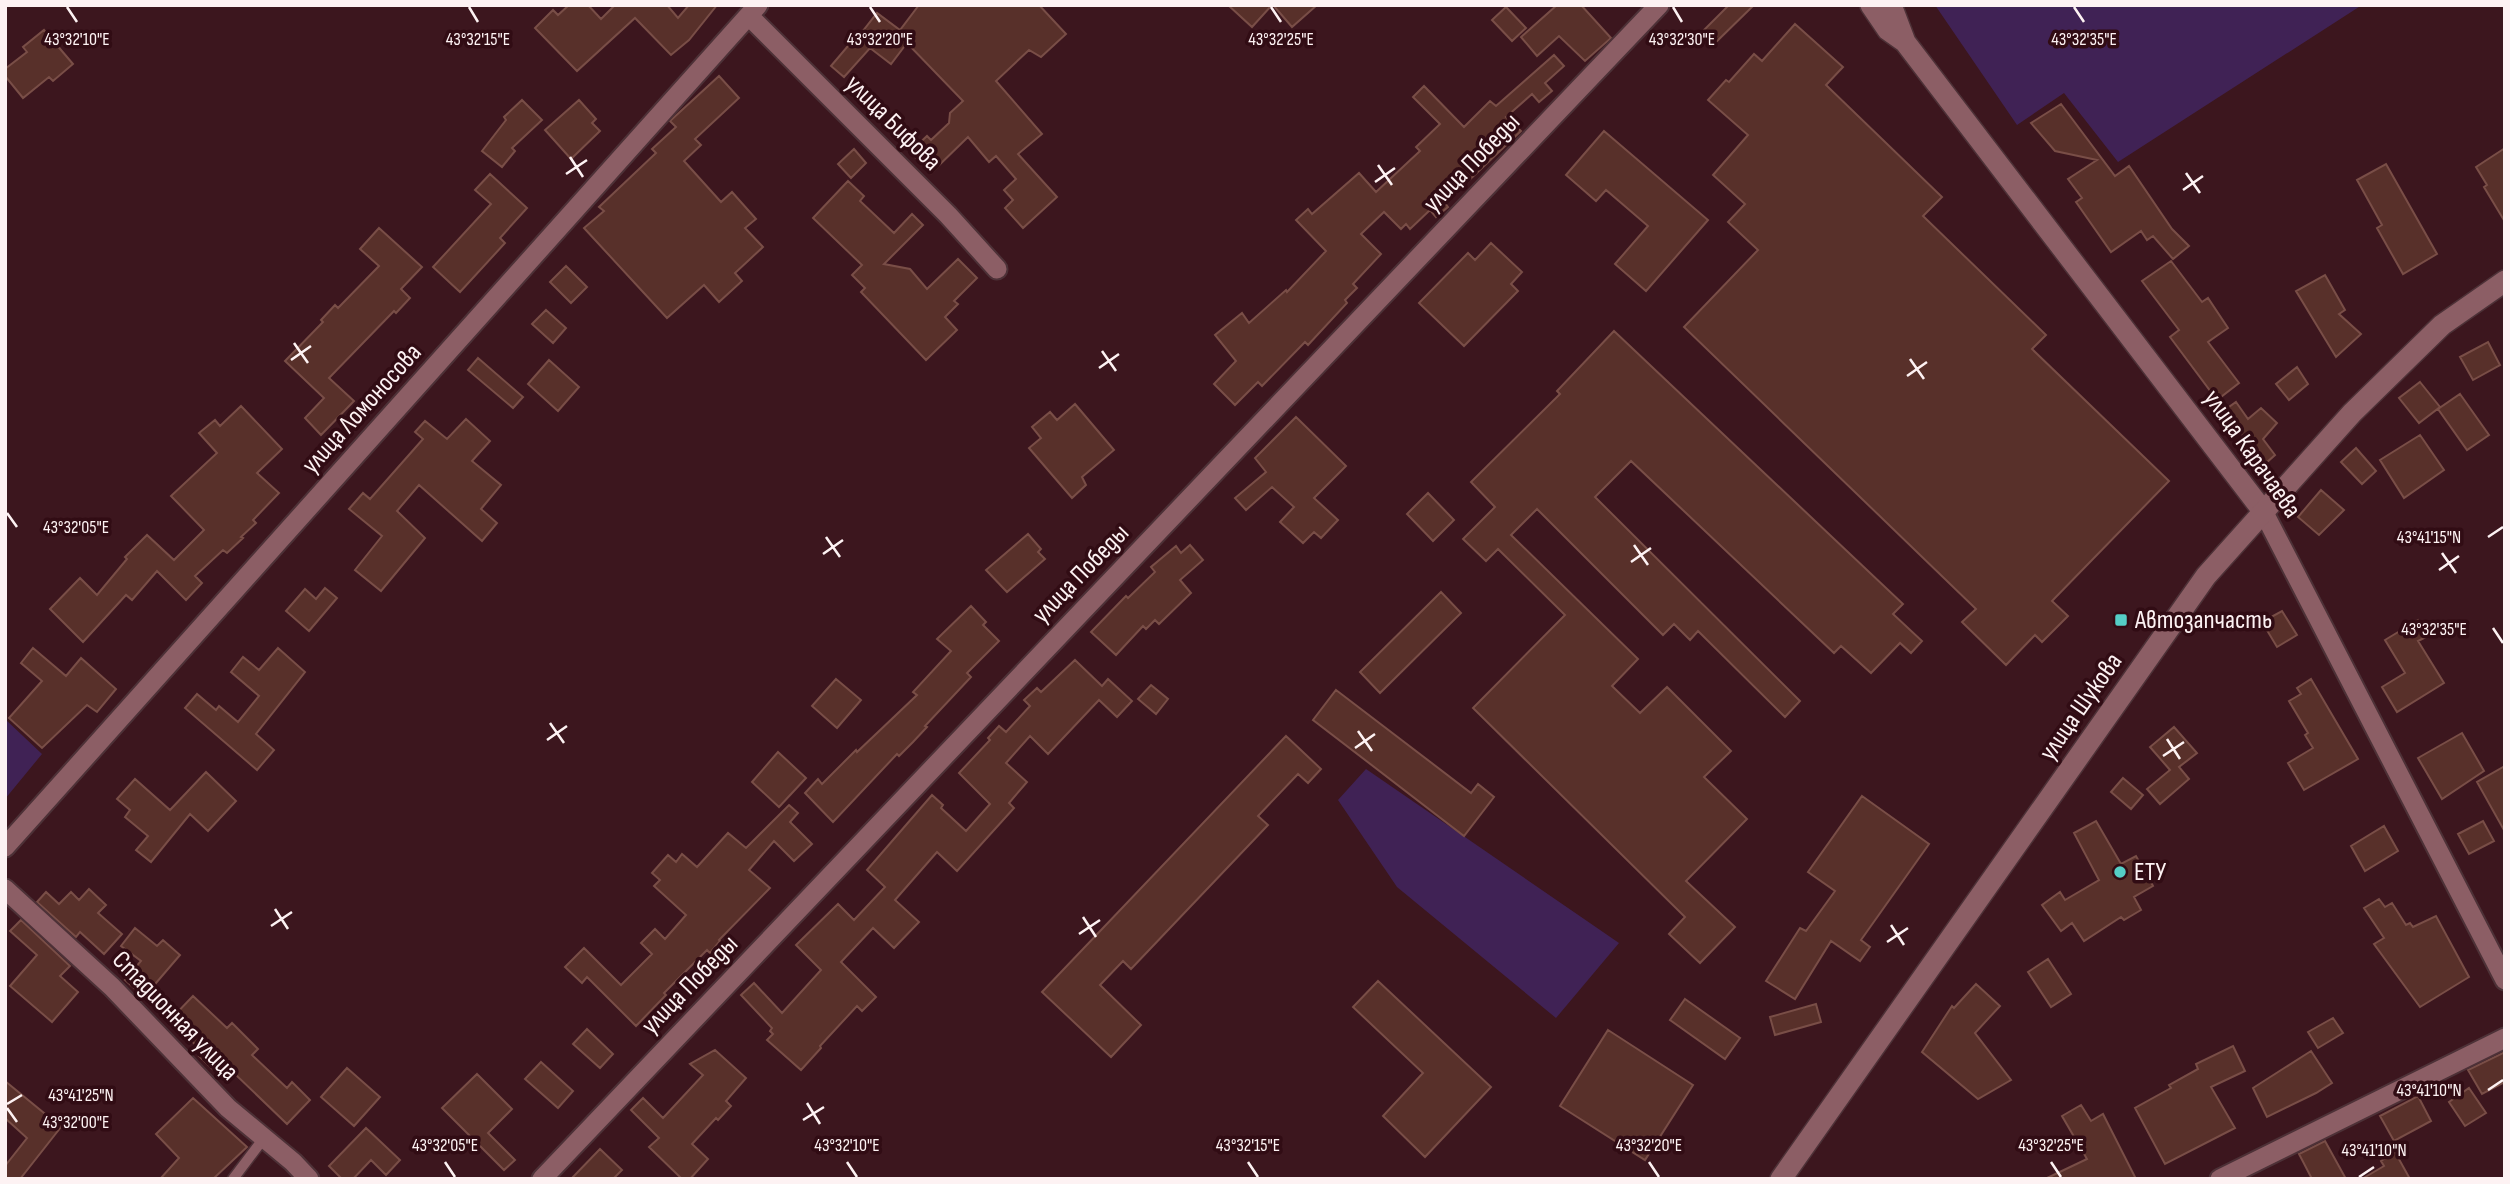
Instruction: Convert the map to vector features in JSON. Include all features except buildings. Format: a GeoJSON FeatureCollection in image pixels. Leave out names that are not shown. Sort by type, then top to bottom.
{"type":"FeatureCollection","features":[{"type":"Feature","properties":{"kind":"main road"},"geometry":{"type":"LineString","coordinates":[[1871,5],[1888,30],[1905,42]]}},
{"type":"Feature","properties":{"kind":"main road"},"geometry":{"type":"LineString","coordinates":[[1891,5],[1905,42]]}},
{"type":"Feature","properties":{"kind":"main road","name":"улица Карачаева"},"geometry":{"type":"LineString","coordinates":[[1905,42],[2263,511]]}},
{"type":"Feature","properties":{"kind":"main road","name":"улица Шукова"},"geometry":{"type":"LineString","coordinates":[[1781,1179],[2206,576],[2352,414],[2442,325],[2505,281]]}},
{"type":"Feature","properties":{"kind":"street","name":"улица Победы"},"geometry":{"type":"LineString","coordinates":[[542,1179],[1659,5]]}},
{"type":"Feature","properties":{"kind":"street","name":"улица Бифова"},"geometry":{"type":"LineString","coordinates":[[754,11],[997,269]]}},
{"type":"Feature","properties":{"kind":"street","name":"улица Ломоносова"},"geometry":{"type":"LineString","coordinates":[[5,847],[754,11]]}},
{"type":"Feature","properties":{"kind":"street","name":"улица Карачаева"},"geometry":{"type":"LineString","coordinates":[[2263,511],[2505,980]]}},
{"type":"Feature","properties":{"kind":"street","name":"Стадионная улица"},"geometry":{"type":"LineString","coordinates":[[5,889],[112,987],[228,1108],[293,1162],[309,1179]]}},
{"type":"Feature","properties":{"kind":"street"},"geometry":{"type":"LineString","coordinates":[[2220,1179],[2505,1038]]}},
{"type":"Feature","properties":{"kind":"lane"},"geometry":{"type":"LineString","coordinates":[[233,1179],[264,1138]]}},
{"type":"Feature","properties":{"kind":"shaded area"},"geometry":{"type":"Polygon","coordinates":[[[1935,5],[2362,5],[2118,162],[2064,93],[2017,125],[1935,5]]]}},
{"type":"Feature","properties":{"kind":"shaded area"},"geometry":{"type":"Polygon","coordinates":[[[5,719],[42,754],[5,799],[5,719]]]}},
{"type":"Feature","properties":{"kind":"shaded area"},"geometry":{"type":"Polygon","coordinates":[[[1366,769],[1619,943],[1556,1018],[1397,887],[1338,800],[1366,769]]]}},
{"type":"Feature","properties":{"kind":"place","name":"Автозапчасть"},"geometry":{"type":"Point","coordinates":[2121,620]}},
{"type":"Feature","properties":{"kind":"place","name":"ЕТУ"},"geometry":{"type":"Point","coordinates":[2120,872]}}]}
